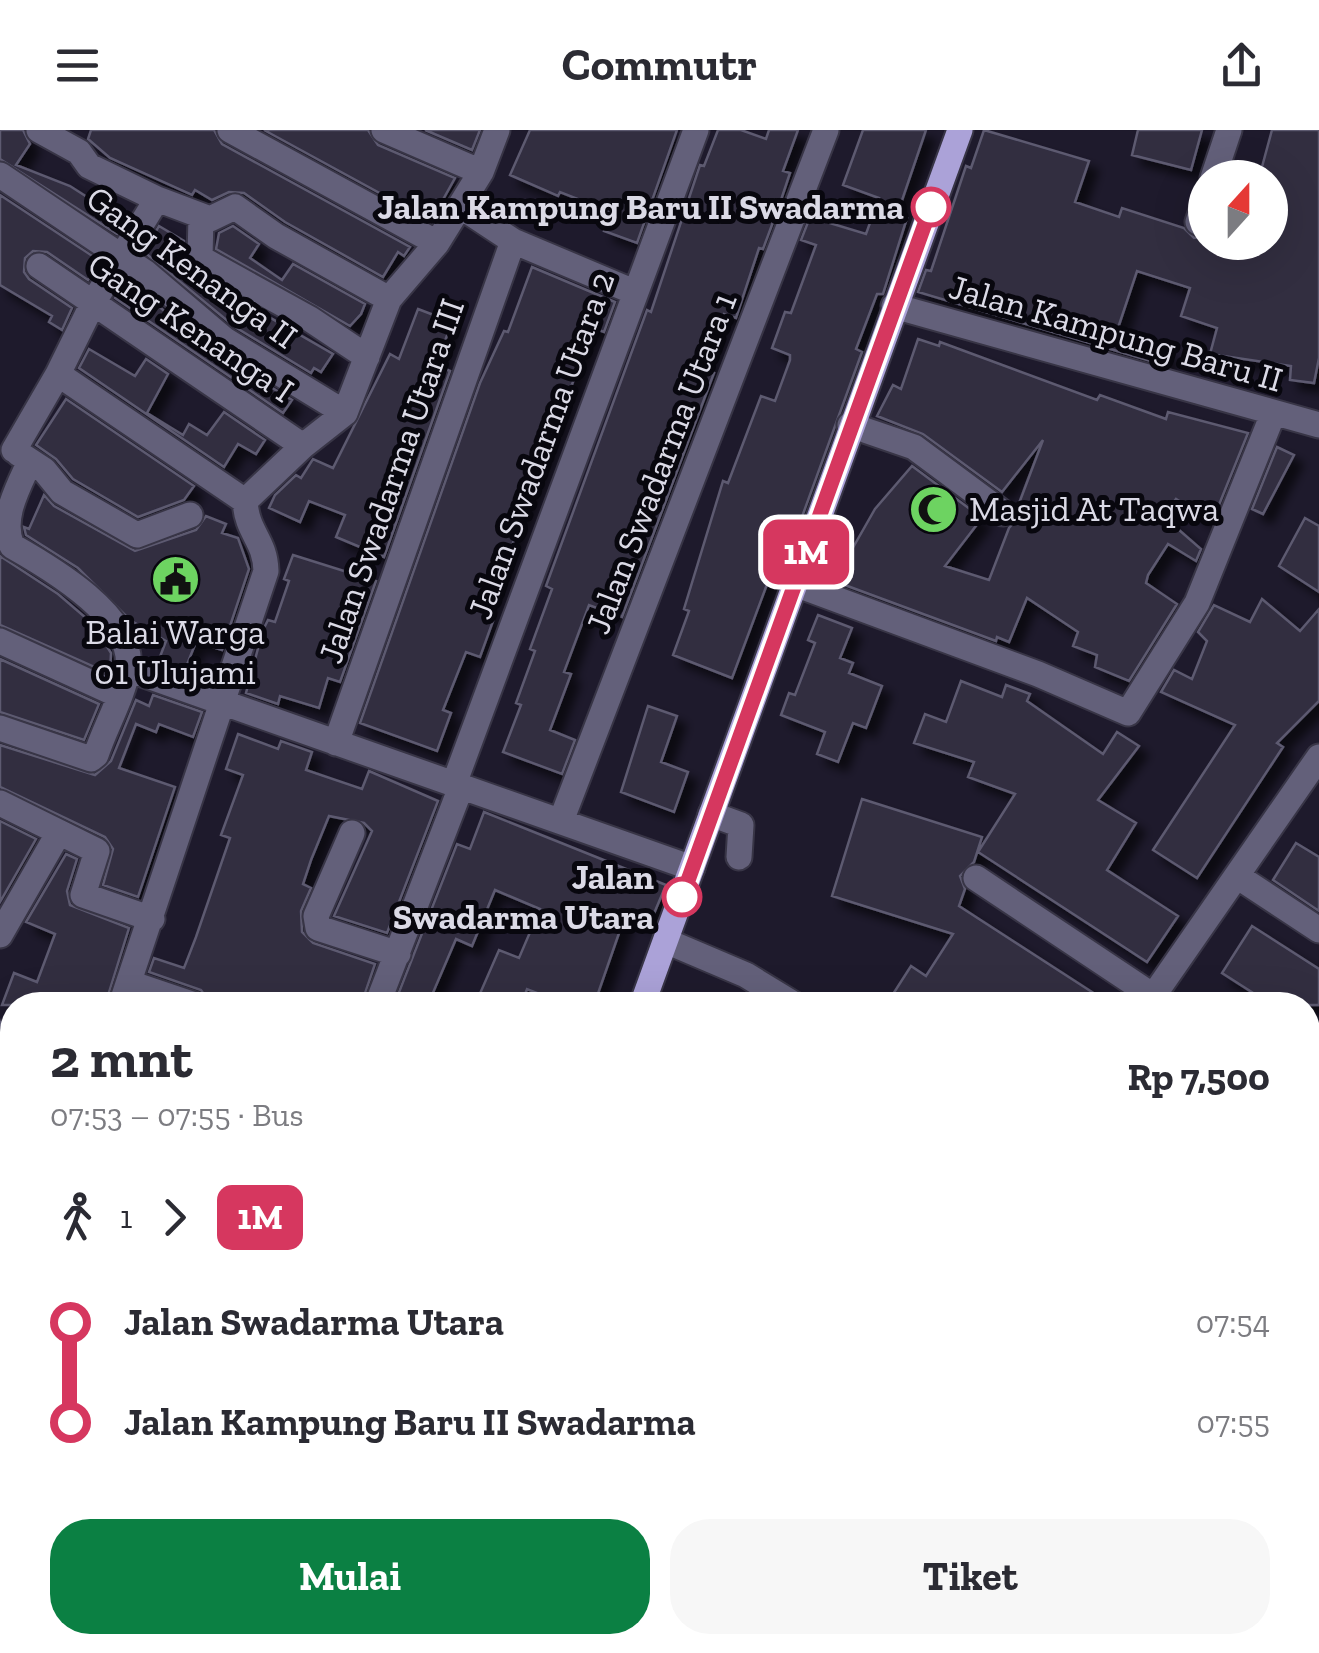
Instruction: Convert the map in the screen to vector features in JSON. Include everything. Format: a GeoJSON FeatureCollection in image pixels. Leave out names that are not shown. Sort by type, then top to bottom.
{"type":"FeatureCollection","features":[{"type":"Feature","properties":{"kind":"main road"},"geometry":{"type":"LineString","coordinates":[[647,992],[960,130]]}},
{"type":"Feature","properties":{"kind":"street"},"geometry":{"type":"LineString","coordinates":[[39,130],[79,152],[89,166],[157,199],[210,218],[235,208],[389,300]]}},
{"type":"Feature","properties":{"kind":"street"},"geometry":{"type":"LineString","coordinates":[[230,130],[437,243]]}},
{"type":"Feature","properties":{"kind":"street"},"geometry":{"type":"LineString","coordinates":[[384,130],[481,172]]}},
{"type":"Feature","properties":{"kind":"street"},"geometry":{"type":"LineString","coordinates":[[127,992],[266,571],[265,549],[246,525],[245,501],[303,446],[346,413],[389,300],[437,243],[481,172],[498,130]]}},
{"type":"Feature","properties":{"kind":"street","name":"Jalan Swadarma Utara 2"},"geometry":{"type":"LineString","coordinates":[[382,992],[696,130]]}},
{"type":"Feature","properties":{"kind":"street","name":"Jalan Swadarma Utara 1"},"geometry":{"type":"LineString","coordinates":[[561,821],[826,130]]}},
{"type":"Feature","properties":{"kind":"street"},"geometry":{"type":"LineString","coordinates":[[1219,160],[1230,130]]}},
{"type":"Feature","properties":{"kind":"street","name":"Gang Kenanga II"},"geometry":{"type":"LineString","coordinates":[[0,175],[122,257],[225,340],[346,413]]}},
{"type":"Feature","properties":{"kind":"street"},"geometry":{"type":"LineString","coordinates":[[0,728],[91,759],[96,755],[128,669],[127,641],[109,615],[12,546],[4,522],[15,452],[93,303],[157,199]]}},
{"type":"Feature","properties":{"kind":"street"},"geometry":{"type":"LineString","coordinates":[[460,206],[513,241],[634,292]]}},
{"type":"Feature","properties":{"kind":"street"},"geometry":{"type":"LineString","coordinates":[[201,216],[200,258],[310,319],[367,358]]}},
{"type":"Feature","properties":{"kind":"street","name":"Jalan Swadarma Utara III"},"geometry":{"type":"LineString","coordinates":[[336,744],[513,241]]}},
{"type":"Feature","properties":{"kind":"street","name":"Gang Kenanga I"},"geometry":{"type":"LineString","coordinates":[[39,266],[303,446]]}},
{"type":"Feature","properties":{"kind":"street","name":"Jalan Kampung Baru II"},"geometry":{"type":"LineString","coordinates":[[894,306],[1319,425]]}},
{"type":"Feature","properties":{"kind":"street"},"geometry":{"type":"LineString","coordinates":[[58,374],[245,501]]}},
{"type":"Feature","properties":{"kind":"street"},"geometry":{"type":"LineString","coordinates":[[794,584],[1038,674],[1128,713],[1197,602],[1273,414]]}},
{"type":"Feature","properties":{"kind":"street"},"geometry":{"type":"LineString","coordinates":[[850,425],[914,447],[1003,512]]}},
{"type":"Feature","properties":{"kind":"street"},"geometry":{"type":"LineString","coordinates":[[15,452],[62,492],[137,535],[190,515]]}},
{"type":"Feature","properties":{"kind":"street"},"geometry":{"type":"LineString","coordinates":[[0,640],[118,694]]}},
{"type":"Feature","properties":{"kind":"street"},"geometry":{"type":"LineString","coordinates":[[128,669],[692,868]]}},
{"type":"Feature","properties":{"kind":"street"},"geometry":{"type":"LineString","coordinates":[[1156,992],[1319,757]]}},
{"type":"Feature","properties":{"kind":"street"},"geometry":{"type":"LineString","coordinates":[[0,802],[97,851],[83,895],[152,919]]}},
{"type":"Feature","properties":{"kind":"street"},"geometry":{"type":"LineString","coordinates":[[712,814],[742,825],[740,858]]}},
{"type":"Feature","properties":{"kind":"street"},"geometry":{"type":"LineString","coordinates":[[352,833],[316,916],[318,928],[398,954]]}},
{"type":"Feature","properties":{"kind":"street"},"geometry":{"type":"LineString","coordinates":[[3,927],[58,834]]}},
{"type":"Feature","properties":{"kind":"street"},"geometry":{"type":"LineString","coordinates":[[1237,876],[1319,930]]}},
{"type":"Feature","properties":{"kind":"street"},"geometry":{"type":"LineString","coordinates":[[976,878],[1137,992]]}},
{"type":"Feature","properties":{"kind":"street"},"geometry":{"type":"LineString","coordinates":[[663,948],[765,992]]}},
{"type":"Feature","properties":{"kind":"building"},"geometry":{"type":"Polygon","coordinates":[[[0,130],[23,130],[30,144],[16,165],[70,186],[115,215],[124,222],[117,234],[0,159],[0,130]]]}},
{"type":"Feature","properties":{"kind":"building"},"geometry":{"type":"Polygon","coordinates":[[[91,130],[214,130],[222,144],[410,247],[404,256],[398,252],[383,277],[285,222],[244,193],[229,192],[212,200],[195,190],[192,195],[110,158],[88,139],[91,130]]]}},
{"type":"Feature","properties":{"kind":"building"},"geometry":{"type":"Polygon","coordinates":[[[264,130],[368,130],[378,145],[455,178],[431,221],[264,130]]]}},
{"type":"Feature","properties":{"kind":"building"},"geometry":{"type":"Polygon","coordinates":[[[425,130],[480,130],[472,150],[425,130]]]}},
{"type":"Feature","properties":{"kind":"building"},"geometry":{"type":"Polygon","coordinates":[[[530,130],[677,130],[637,243],[604,231],[611,212],[560,192],[558,196],[510,175],[530,130]]]}},
{"type":"Feature","properties":{"kind":"building"},"geometry":{"type":"Polygon","coordinates":[[[718,130],[741,130],[766,139],[769,130],[798,130],[783,171],[790,173],[736,318],[724,314],[704,369],[714,373],[622,617],[589,605],[564,672],[571,674],[550,730],[575,740],[562,774],[503,752],[521,705],[516,703],[535,651],[530,649],[552,589],[546,586],[647,310],[651,312],[700,165],[704,166],[718,130]]]}},
{"type":"Feature","properties":{"kind":"building"},"geometry":{"type":"Polygon","coordinates":[[[863,130],[926,130],[897,215],[907,218],[883,294],[877,294],[856,349],[862,352],[791,547],[782,544],[732,678],[673,655],[689,611],[684,609],[723,481],[728,483],[761,396],[775,401],[790,360],[790,355],[772,348],[785,312],[791,313],[816,245],[801,240],[810,217],[866,234],[879,198],[843,185],[863,130]]]}},
{"type":"Feature","properties":{"kind":"building"},"geometry":{"type":"Polygon","coordinates":[[[984,130],[1089,161],[1075,202],[1119,217],[1122,208],[1184,228],[1188,232],[1188,260],[1288,260],[1288,160],[1264,160],[1272,130],[1319,130],[1319,358],[1314,383],[1290,380],[1291,366],[1210,354],[1217,328],[1181,316],[1190,288],[1137,271],[1115,337],[1168,352],[1164,365],[918,292],[926,270],[931,271],[966,166],[971,168],[984,130]]]}},
{"type":"Feature","properties":{"kind":"building"},"geometry":{"type":"Polygon","coordinates":[[[1138,130],[1202,130],[1194,160],[1188,160],[1188,169],[1132,155],[1138,130]]]}},
{"type":"Feature","properties":{"kind":"building"},"geometry":{"type":"Polygon","coordinates":[[[0,195],[100,261],[88,280],[47,252],[33,251],[25,258],[24,272],[29,279],[72,308],[62,330],[49,322],[52,316],[0,285],[0,195]]]}},
{"type":"Feature","properties":{"kind":"building"},"geometry":{"type":"Polygon","coordinates":[[[159,226],[184,241],[184,259],[191,272],[333,354],[321,372],[314,368],[311,373],[235,327],[144,252],[159,226]]]}},
{"type":"Feature","properties":{"kind":"building"},"geometry":{"type":"Polygon","coordinates":[[[233,226],[259,244],[250,258],[282,280],[293,264],[365,304],[361,314],[350,326],[216,249],[219,233],[233,226]]]}},
{"type":"Feature","properties":{"kind":"building"},"geometry":{"type":"Polygon","coordinates":[[[532,267],[615,302],[604,332],[593,328],[485,618],[493,621],[480,657],[466,652],[443,710],[451,713],[437,751],[360,723],[480,383],[504,331],[508,332],[532,267]]]}},
{"type":"Feature","properties":{"kind":"building"},"geometry":{"type":"Polygon","coordinates":[[[127,280],[216,354],[292,400],[283,413],[115,298],[127,280]]]}},
{"type":"Feature","properties":{"kind":"building"},"geometry":{"type":"Polygon","coordinates":[[[418,309],[452,322],[436,365],[450,371],[384,557],[336,537],[345,515],[309,501],[300,522],[269,508],[275,495],[296,475],[301,478],[313,459],[333,468],[390,354],[399,359],[418,309]]]}},
{"type":"Feature","properties":{"kind":"building"},"geometry":{"type":"Polygon","coordinates":[[[918,339],[939,346],[940,342],[1097,400],[1100,395],[1166,419],[1168,412],[1248,433],[1212,522],[1176,499],[1163,516],[1201,549],[1196,561],[1168,544],[1148,575],[1146,583],[1177,604],[1129,681],[1095,667],[1097,655],[1073,646],[1078,632],[1027,598],[1009,642],[997,637],[996,641],[834,581],[875,509],[912,466],[982,518],[945,566],[989,580],[1009,528],[1019,516],[1018,506],[1043,440],[1002,492],[923,434],[877,416],[893,385],[901,389],[918,339]]]}},
{"type":"Feature","properties":{"kind":"building"},"geometry":{"type":"Polygon","coordinates":[[[89,349],[135,376],[146,359],[168,374],[147,413],[183,435],[189,424],[207,435],[224,412],[265,440],[256,454],[238,444],[224,467],[79,368],[89,349]]]}},
{"type":"Feature","properties":{"kind":"building"},"geometry":{"type":"Polygon","coordinates":[[[66,399],[194,486],[184,500],[138,517],[73,479],[56,459],[36,445],[66,399]]]}},
{"type":"Feature","properties":{"kind":"building"},"geometry":{"type":"Polygon","coordinates":[[[1277,447],[1294,455],[1263,514],[1252,509],[1277,447]]]}},
{"type":"Feature","properties":{"kind":"building"},"geometry":{"type":"Polygon","coordinates":[[[44,495],[54,506],[135,551],[196,530],[206,516],[226,524],[222,533],[238,538],[249,569],[222,650],[196,642],[184,672],[158,662],[166,641],[130,620],[78,568],[26,535],[24,527],[29,529],[44,495]]]}},
{"type":"Feature","properties":{"kind":"building"},"geometry":{"type":"Polygon","coordinates":[[[1305,518],[1319,526],[1319,592],[1279,566],[1305,518]]]}},
{"type":"Feature","properties":{"kind":"building"},"geometry":{"type":"Polygon","coordinates":[[[293,555],[376,581],[340,682],[328,678],[319,708],[280,696],[278,704],[246,693],[263,630],[268,620],[275,622],[289,581],[284,579],[293,555]]]}},
{"type":"Feature","properties":{"kind":"building"},"geometry":{"type":"Polygon","coordinates":[[[0,556],[58,594],[93,624],[111,653],[110,674],[0,625],[0,556]]]}},
{"type":"Feature","properties":{"kind":"building"},"geometry":{"type":"Polygon","coordinates":[[[1262,599],[1300,631],[1319,609],[1319,701],[1277,743],[1283,747],[1197,878],[1153,850],[1235,725],[1161,692],[1174,670],[1192,679],[1207,641],[1198,632],[1214,605],[1250,622],[1262,599]]]}},
{"type":"Feature","properties":{"kind":"building"},"geometry":{"type":"Polygon","coordinates":[[[818,615],[852,628],[840,658],[853,663],[849,673],[882,686],[866,728],[853,723],[838,762],[817,754],[825,732],[781,715],[789,693],[795,695],[815,643],[808,640],[818,615]]]}},
{"type":"Feature","properties":{"kind":"building"},"geometry":{"type":"Polygon","coordinates":[[[0,659],[99,704],[84,740],[0,712],[0,659]]]}},
{"type":"Feature","properties":{"kind":"building"},"geometry":{"type":"Polygon","coordinates":[[[961,681],[1002,697],[1006,685],[1030,694],[1027,701],[1103,754],[1117,732],[1139,746],[1098,800],[1136,823],[1107,870],[1178,916],[1147,962],[978,852],[1015,794],[968,777],[974,762],[914,743],[925,714],[946,722],[961,681]]]}},
{"type":"Feature","properties":{"kind":"building"},"geometry":{"type":"Polygon","coordinates":[[[153,695],[202,712],[193,737],[159,724],[156,732],[136,724],[119,768],[175,787],[138,897],[103,885],[113,849],[105,837],[0,787],[0,745],[95,775],[111,761],[136,700],[149,706],[153,695]]]}},
{"type":"Feature","properties":{"kind":"building"},"geometry":{"type":"Polygon","coordinates":[[[648,706],[677,716],[661,762],[688,772],[674,812],[621,792],[648,706]]]}},
{"type":"Feature","properties":{"kind":"building"},"geometry":{"type":"Polygon","coordinates":[[[238,734],[278,749],[281,741],[312,752],[306,770],[362,789],[369,771],[438,801],[387,933],[334,916],[372,831],[364,823],[329,816],[311,860],[303,884],[311,888],[301,911],[302,932],[313,943],[375,964],[365,992],[202,992],[149,972],[154,958],[184,968],[196,937],[230,838],[221,835],[243,775],[226,769],[238,734]]]}},
{"type":"Feature","properties":{"kind":"building"},"geometry":{"type":"Polygon","coordinates":[[[862,799],[982,837],[974,862],[960,876],[965,889],[959,906],[1092,992],[894,992],[911,966],[926,976],[953,934],[832,896],[862,799]]]}},
{"type":"Feature","properties":{"kind":"building"},"geometry":{"type":"Polygon","coordinates":[[[484,812],[666,885],[650,923],[626,913],[599,992],[527,989],[481,992],[499,950],[519,958],[540,909],[495,890],[472,946],[456,939],[433,992],[399,992],[457,844],[470,849],[484,812]]]}},
{"type":"Feature","properties":{"kind":"building"},"geometry":{"type":"Polygon","coordinates":[[[0,821],[36,839],[0,902],[0,821]]]}},
{"type":"Feature","properties":{"kind":"building"},"geometry":{"type":"Polygon","coordinates":[[[1296,843],[1319,857],[1319,911],[1273,880],[1296,843]]]}},
{"type":"Feature","properties":{"kind":"building"},"geometry":{"type":"Polygon","coordinates":[[[66,854],[77,859],[67,891],[70,905],[129,928],[109,992],[7,992],[14,973],[37,982],[55,934],[26,922],[66,854]]]}},
{"type":"Feature","properties":{"kind":"building"},"geometry":{"type":"Polygon","coordinates":[[[1252,926],[1319,969],[1319,992],[1252,992],[1222,973],[1252,926]]]}},
{"type":"Feature","properties":{"kind":"bus line","name":"1M"},"geometry":{"type":"LineString","coordinates":[[682,897],[931,207]]}},
{"type":"Feature","properties":{"kind":"place","name":"Jalan Kampung Baru II Swadarma"},"geometry":{"type":"Point","coordinates":[931,207]}},
{"type":"Feature","properties":{"kind":"place","name":"Masjid At Taqwa"},"geometry":{"type":"Point","coordinates":[934,509]}},
{"type":"Feature","properties":{"kind":"place","name":"Balai Warga 01 Ulujami"},"geometry":{"type":"Point","coordinates":[175,580]}},
{"type":"Feature","properties":{"kind":"place","name":"Jalan Swadarma Utara"},"geometry":{"type":"Point","coordinates":[682,897]}}]}
